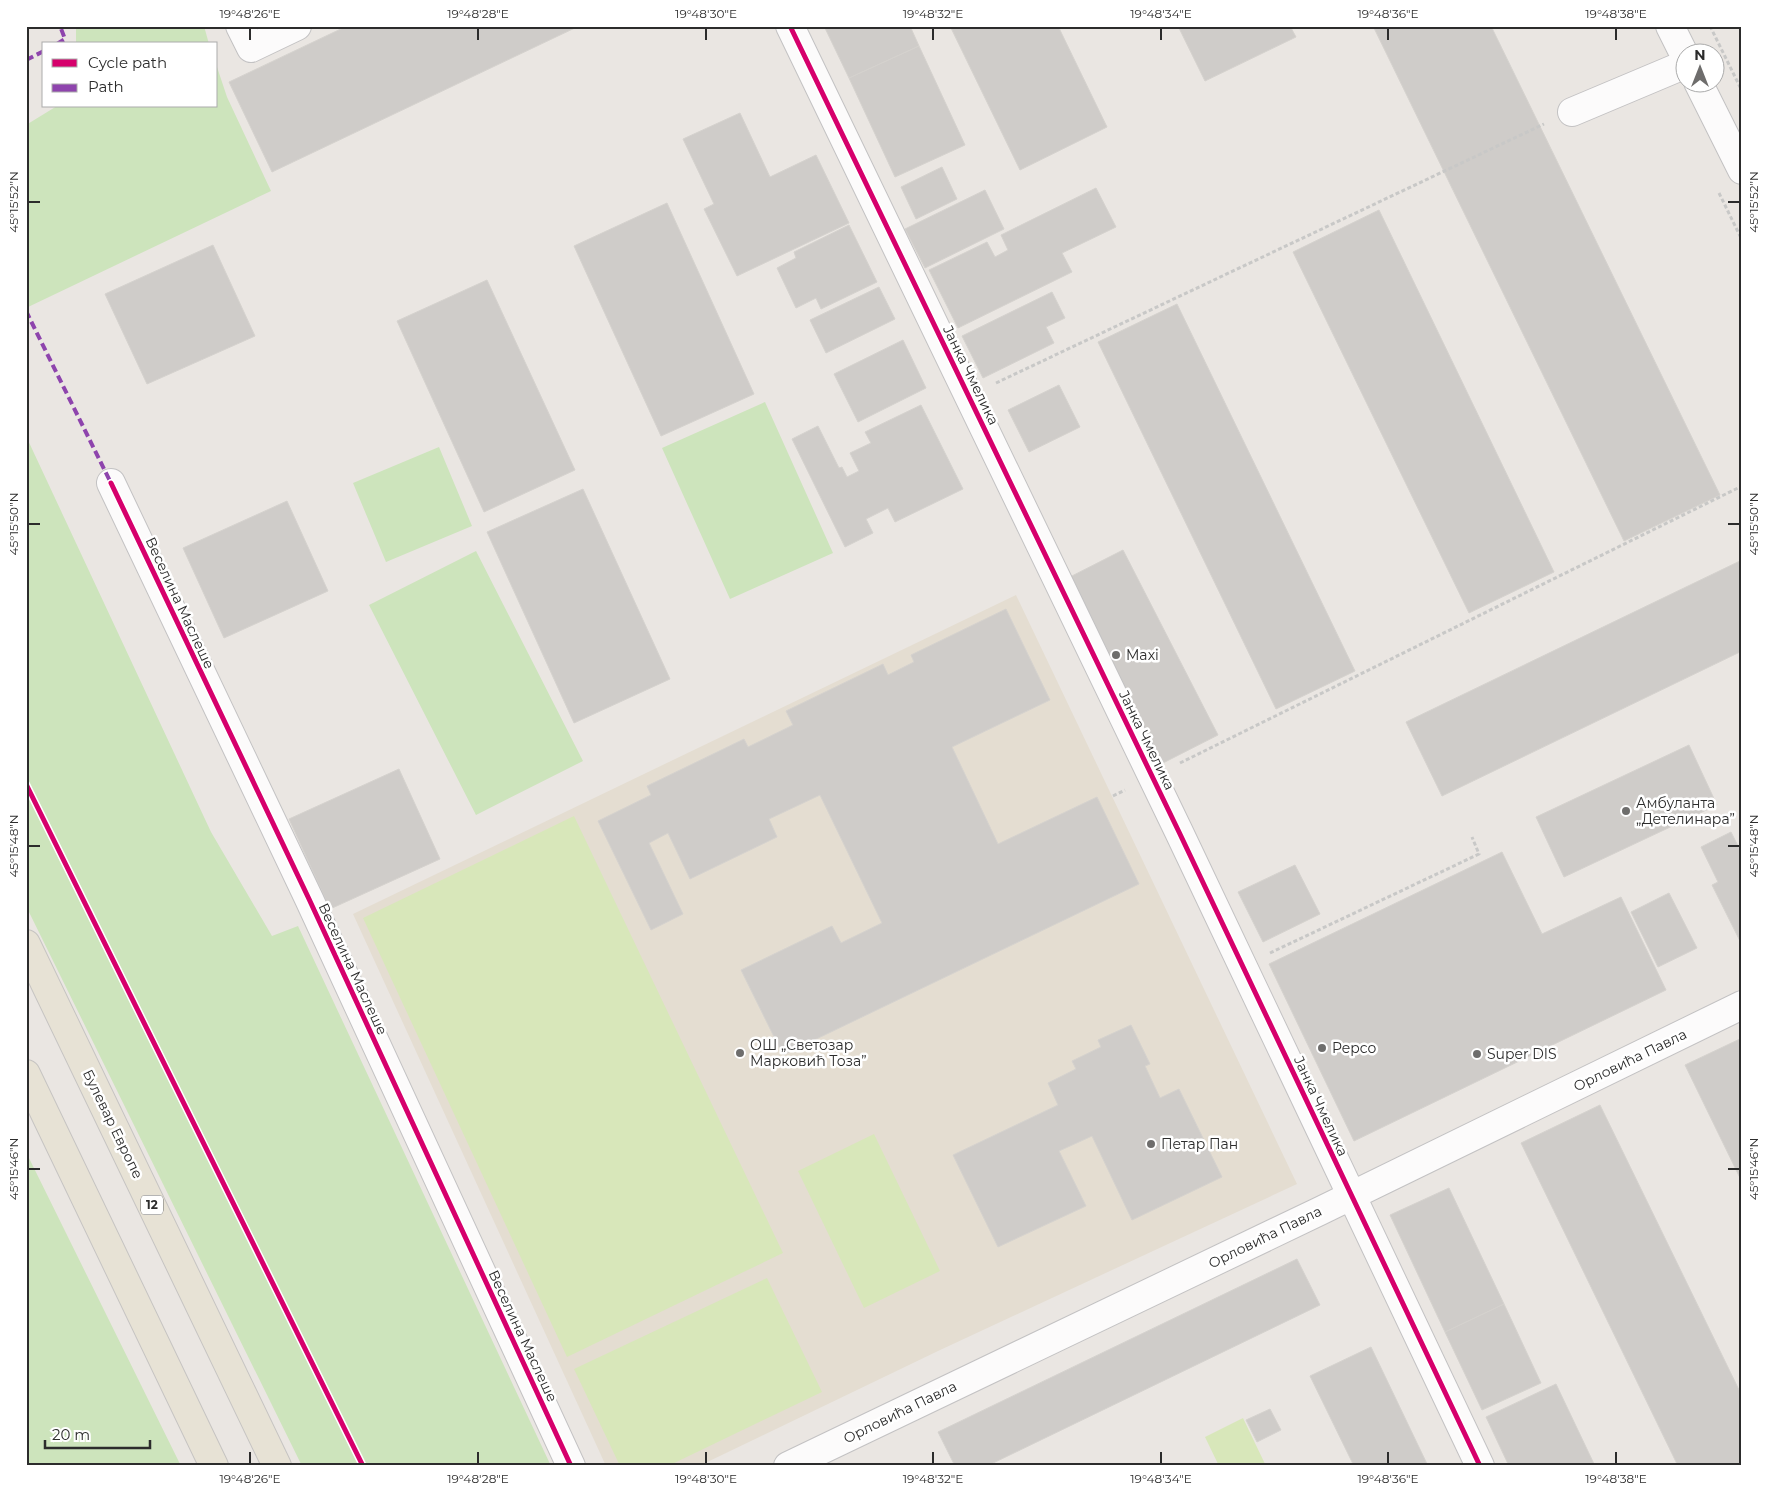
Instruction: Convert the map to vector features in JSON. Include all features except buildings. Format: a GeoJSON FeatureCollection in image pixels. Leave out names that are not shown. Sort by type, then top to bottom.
{"type":"FeatureCollection","features":[{"type":"Feature","properties":{"kind":"main road","name":"Булевар Европе"},"geometry":{"type":"LineString","coordinates":[[26,944],[277,1466]]}},
{"type":"Feature","properties":{"kind":"main road"},"geometry":{"type":"LineString","coordinates":[[26,1074],[214,1466]]}},
{"type":"Feature","properties":{"kind":"street"},"geometry":{"type":"LineString","coordinates":[[240,26],[251,48],[297,26]]}},
{"type":"Feature","properties":{"kind":"street","name":"Јанка Чмелика"},"geometry":{"type":"LineString","coordinates":[[790,26],[1152,777],[1480,1466]]}},
{"type":"Feature","properties":{"kind":"street"},"geometry":{"type":"LineString","coordinates":[[1670,26],[1678,42]]}},
{"type":"Feature","properties":{"kind":"street"},"geometry":{"type":"LineString","coordinates":[[1572,112],[1676,68]]}},
{"type":"Feature","properties":{"kind":"street"},"geometry":{"type":"LineString","coordinates":[[1703,92],[1742,170]]}},
{"type":"Feature","properties":{"kind":"street","name":"Веселина Маслеше"},"geometry":{"type":"LineString","coordinates":[[111,484],[309,899],[571,1466]]}},
{"type":"Feature","properties":{"kind":"street","name":"Орловића Павла"},"geometry":{"type":"LineString","coordinates":[[788,1466],[1351,1196],[1742,1005]]}},
{"type":"Feature","properties":{"kind":"path"},"geometry":{"type":"LineString","coordinates":[[1710,26],[1742,91]]}},
{"type":"Feature","properties":{"kind":"path"},"geometry":{"type":"LineString","coordinates":[[969,396],[1572,112]]}},
{"type":"Feature","properties":{"kind":"path"},"geometry":{"type":"LineString","coordinates":[[1113,796],[1742,486]]}},
{"type":"Feature","properties":{"kind":"path"},"geometry":{"type":"LineString","coordinates":[[1243,967],[1479,854],[1472,837]]}},
{"type":"Feature","properties":{"kind":"shaded area","name":"ОШ „Светозар Марковић Тоза”"},"geometry":{"type":"Polygon","coordinates":[[[1016,595],[1297,1184],[938,1351],[699,1466],[606,1466],[353,914],[1016,595]]]}},
{"type":"Feature","properties":{"kind":"green space"},"geometry":{"type":"Polygon","coordinates":[[[76,26],[204,26],[208,42],[76,42],[76,26]]]}},
{"type":"Feature","properties":{"kind":"green space"},"geometry":{"type":"Polygon","coordinates":[[[218,70],[227,97],[271,191],[26,308],[26,125],[54,108],[218,108],[218,70]]]}},
{"type":"Feature","properties":{"kind":"green space"},"geometry":{"type":"Polygon","coordinates":[[[765,402],[833,553],[730,599],[662,448],[765,402]]]}},
{"type":"Feature","properties":{"kind":"green space"},"geometry":{"type":"Polygon","coordinates":[[[26,436],[211,832],[272,936],[298,926],[551,1466],[302,1466],[26,906],[26,436]]]}},
{"type":"Feature","properties":{"kind":"green space"},"geometry":{"type":"Polygon","coordinates":[[[439,447],[472,526],[386,562],[353,483],[439,447]]]}},
{"type":"Feature","properties":{"kind":"green space"},"geometry":{"type":"Polygon","coordinates":[[[476,551],[583,761],[476,815],[369,605],[476,551]]]}},
{"type":"Feature","properties":{"kind":"green space"},"geometry":{"type":"Polygon","coordinates":[[[574,816],[783,1253],[567,1357],[363,918],[574,816]]]}},
{"type":"Feature","properties":{"kind":"green space"},"geometry":{"type":"Polygon","coordinates":[[[874,1134],[940,1271],[864,1308],[798,1171],[874,1134]]]}},
{"type":"Feature","properties":{"kind":"green space"},"geometry":{"type":"Polygon","coordinates":[[[26,1152],[181,1466],[26,1466],[26,1152]]]}},
{"type":"Feature","properties":{"kind":"green space"},"geometry":{"type":"Polygon","coordinates":[[[767,1278],[822,1392],[668,1466],[620,1466],[574,1369],[767,1278]]]}},
{"type":"Feature","properties":{"kind":"green space"},"geometry":{"type":"Polygon","coordinates":[[[1243,1418],[1266,1466],[1219,1466],[1205,1437],[1243,1418]]]}},
{"type":"Feature","properties":{"kind":"marked path"},"geometry":{"type":"LineString","coordinates":[[60,26],[65,39],[60,42]]}},
{"type":"Feature","properties":{"kind":"marked path"},"geometry":{"type":"LineString","coordinates":[[26,60],[42,52]]}},
{"type":"Feature","properties":{"kind":"marked path"},"geometry":{"type":"LineString","coordinates":[[26,311],[111,483]]}},
{"type":"Feature","properties":{"kind":"cycle path"},"geometry":{"type":"LineString","coordinates":[[790,26],[1179,832],[1480,1466]]}},
{"type":"Feature","properties":{"kind":"cycle path"},"geometry":{"type":"LineString","coordinates":[[111,483],[309,899],[571,1466]]}},
{"type":"Feature","properties":{"kind":"cycle path"},"geometry":{"type":"LineString","coordinates":[[26,784],[363,1466]]}},
{"type":"Feature","properties":{"kind":"place","name":"Maxi"},"geometry":{"type":"Point","coordinates":[1116,655]}},
{"type":"Feature","properties":{"kind":"place","name":"Амбуланта „Детелинара”"},"geometry":{"type":"Point","coordinates":[1626,811]}},
{"type":"Feature","properties":{"kind":"place","name":"Pepco"},"geometry":{"type":"Point","coordinates":[1322,1048]}},
{"type":"Feature","properties":{"kind":"place","name":"ОШ „Светозар Марковић Тоза”"},"geometry":{"type":"Point","coordinates":[740,1053]}},
{"type":"Feature","properties":{"kind":"place","name":"Super DIS"},"geometry":{"type":"Point","coordinates":[1477,1054]}},
{"type":"Feature","properties":{"kind":"place","name":"Петар Пан"},"geometry":{"type":"Point","coordinates":[1151,1144]}}]}
